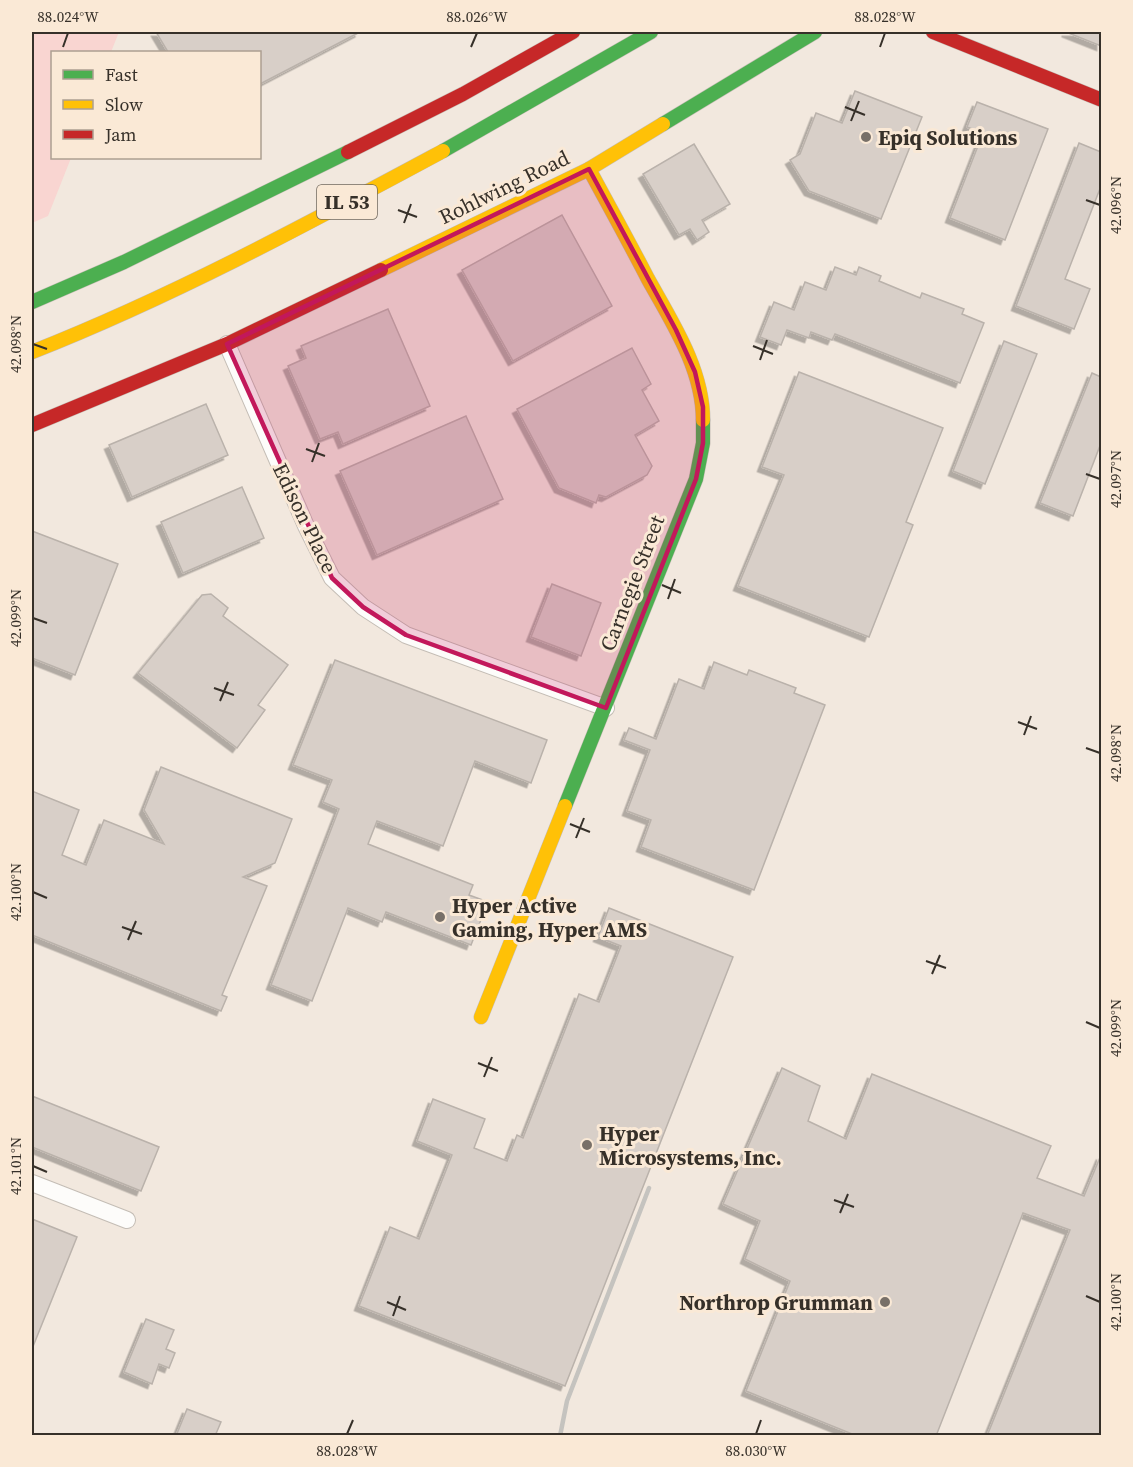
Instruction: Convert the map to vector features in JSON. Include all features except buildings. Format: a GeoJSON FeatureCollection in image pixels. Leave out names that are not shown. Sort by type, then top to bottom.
{"type":"FeatureCollection","features":[{"type":"Feature","properties":{"kind":"main road","name":"IL 53"},"geometry":{"type":"LineString","coordinates":[[32,302],[119,264],[341,155],[573,32]]}},
{"type":"Feature","properties":{"kind":"main road","name":"IL 53"},"geometry":{"type":"LineString","coordinates":[[32,352],[186,284],[436,156],[541,99],[651,32]]}},
{"type":"Feature","properties":{"kind":"main road","name":"Rohlwing Road"},"geometry":{"type":"LineString","coordinates":[[32,425],[227,344],[589,169],[815,32]]}},
{"type":"Feature","properties":{"kind":"main road"},"geometry":{"type":"LineString","coordinates":[[933,32],[1101,100]]}},
{"type":"Feature","properties":{"kind":"main road","name":"Carnegie Street"},"geometry":{"type":"LineString","coordinates":[[481,1017],[696,479],[704,443],[703,407],[695,372],[676,330],[589,169]]}},
{"type":"Feature","properties":{"kind":"street","name":"Edison Place"},"geometry":{"type":"LineString","coordinates":[[227,344],[306,526],[332,578],[363,607],[406,635],[606,708]]}},
{"type":"Feature","properties":{"kind":"street"},"geometry":{"type":"LineString","coordinates":[[32,1183],[127,1220]]}},
{"type":"Feature","properties":{"kind":"highlighted area"},"geometry":{"type":"Polygon","coordinates":[[[589,169],[676,330],[695,372],[703,407],[703,443],[696,479],[606,708],[406,635],[363,607],[332,578],[227,344],[589,169]]]}},
{"type":"Feature","properties":{"kind":"shaded area"},"geometry":{"type":"Polygon","coordinates":[[[32,32],[119,32],[111,51],[51,51],[51,159],[71,159],[48,216],[32,223],[32,32]]]}},
{"type":"Feature","properties":{"kind":"railway"},"geometry":{"type":"LineString","coordinates":[[560,1436],[567,1401],[649,1188]]}},
{"type":"Feature","properties":{"kind":"traffic: fast"},"geometry":{"type":"LineString","coordinates":[[443,151],[651,32]]}},
{"type":"Feature","properties":{"kind":"traffic: fast"},"geometry":{"type":"LineString","coordinates":[[663,124],[815,32]]}},
{"type":"Feature","properties":{"kind":"traffic: fast"},"geometry":{"type":"LineString","coordinates":[[32,302],[124,262],[348,152]]}},
{"type":"Feature","properties":{"kind":"traffic: fast"},"geometry":{"type":"LineString","coordinates":[[565,806],[696,479],[703,443],[703,420]]}},
{"type":"Feature","properties":{"kind":"traffic: slow"},"geometry":{"type":"LineString","coordinates":[[381,270],[589,169],[663,124]]}},
{"type":"Feature","properties":{"kind":"traffic: slow"},"geometry":{"type":"LineString","coordinates":[[32,352],[189,283],[443,151]]}},
{"type":"Feature","properties":{"kind":"traffic: slow"},"geometry":{"type":"LineString","coordinates":[[589,169],[684,346],[698,382],[703,420]]}},
{"type":"Feature","properties":{"kind":"traffic: slow"},"geometry":{"type":"LineString","coordinates":[[481,1017],[565,806]]}},
{"type":"Feature","properties":{"kind":"traffic: jam"},"geometry":{"type":"LineString","coordinates":[[348,152],[463,94],[573,32]]}},
{"type":"Feature","properties":{"kind":"traffic: jam"},"geometry":{"type":"LineString","coordinates":[[933,32],[1102,100]]}},
{"type":"Feature","properties":{"kind":"traffic: jam"},"geometry":{"type":"LineString","coordinates":[[32,425],[227,344],[381,270]]}},
{"type":"Feature","properties":{"kind":"place","name":"Epiq Solutions"},"geometry":{"type":"Point","coordinates":[866,137]}},
{"type":"Feature","properties":{"kind":"place","name":"Hyper Active Gaming, Hyper AMS"},"geometry":{"type":"Point","coordinates":[440,917]}},
{"type":"Feature","properties":{"kind":"place","name":"Hyper Microsystems, Inc."},"geometry":{"type":"Point","coordinates":[587,1145]}},
{"type":"Feature","properties":{"kind":"place","name":"Northrop Grumman"},"geometry":{"type":"Point","coordinates":[885,1302]}}]}
